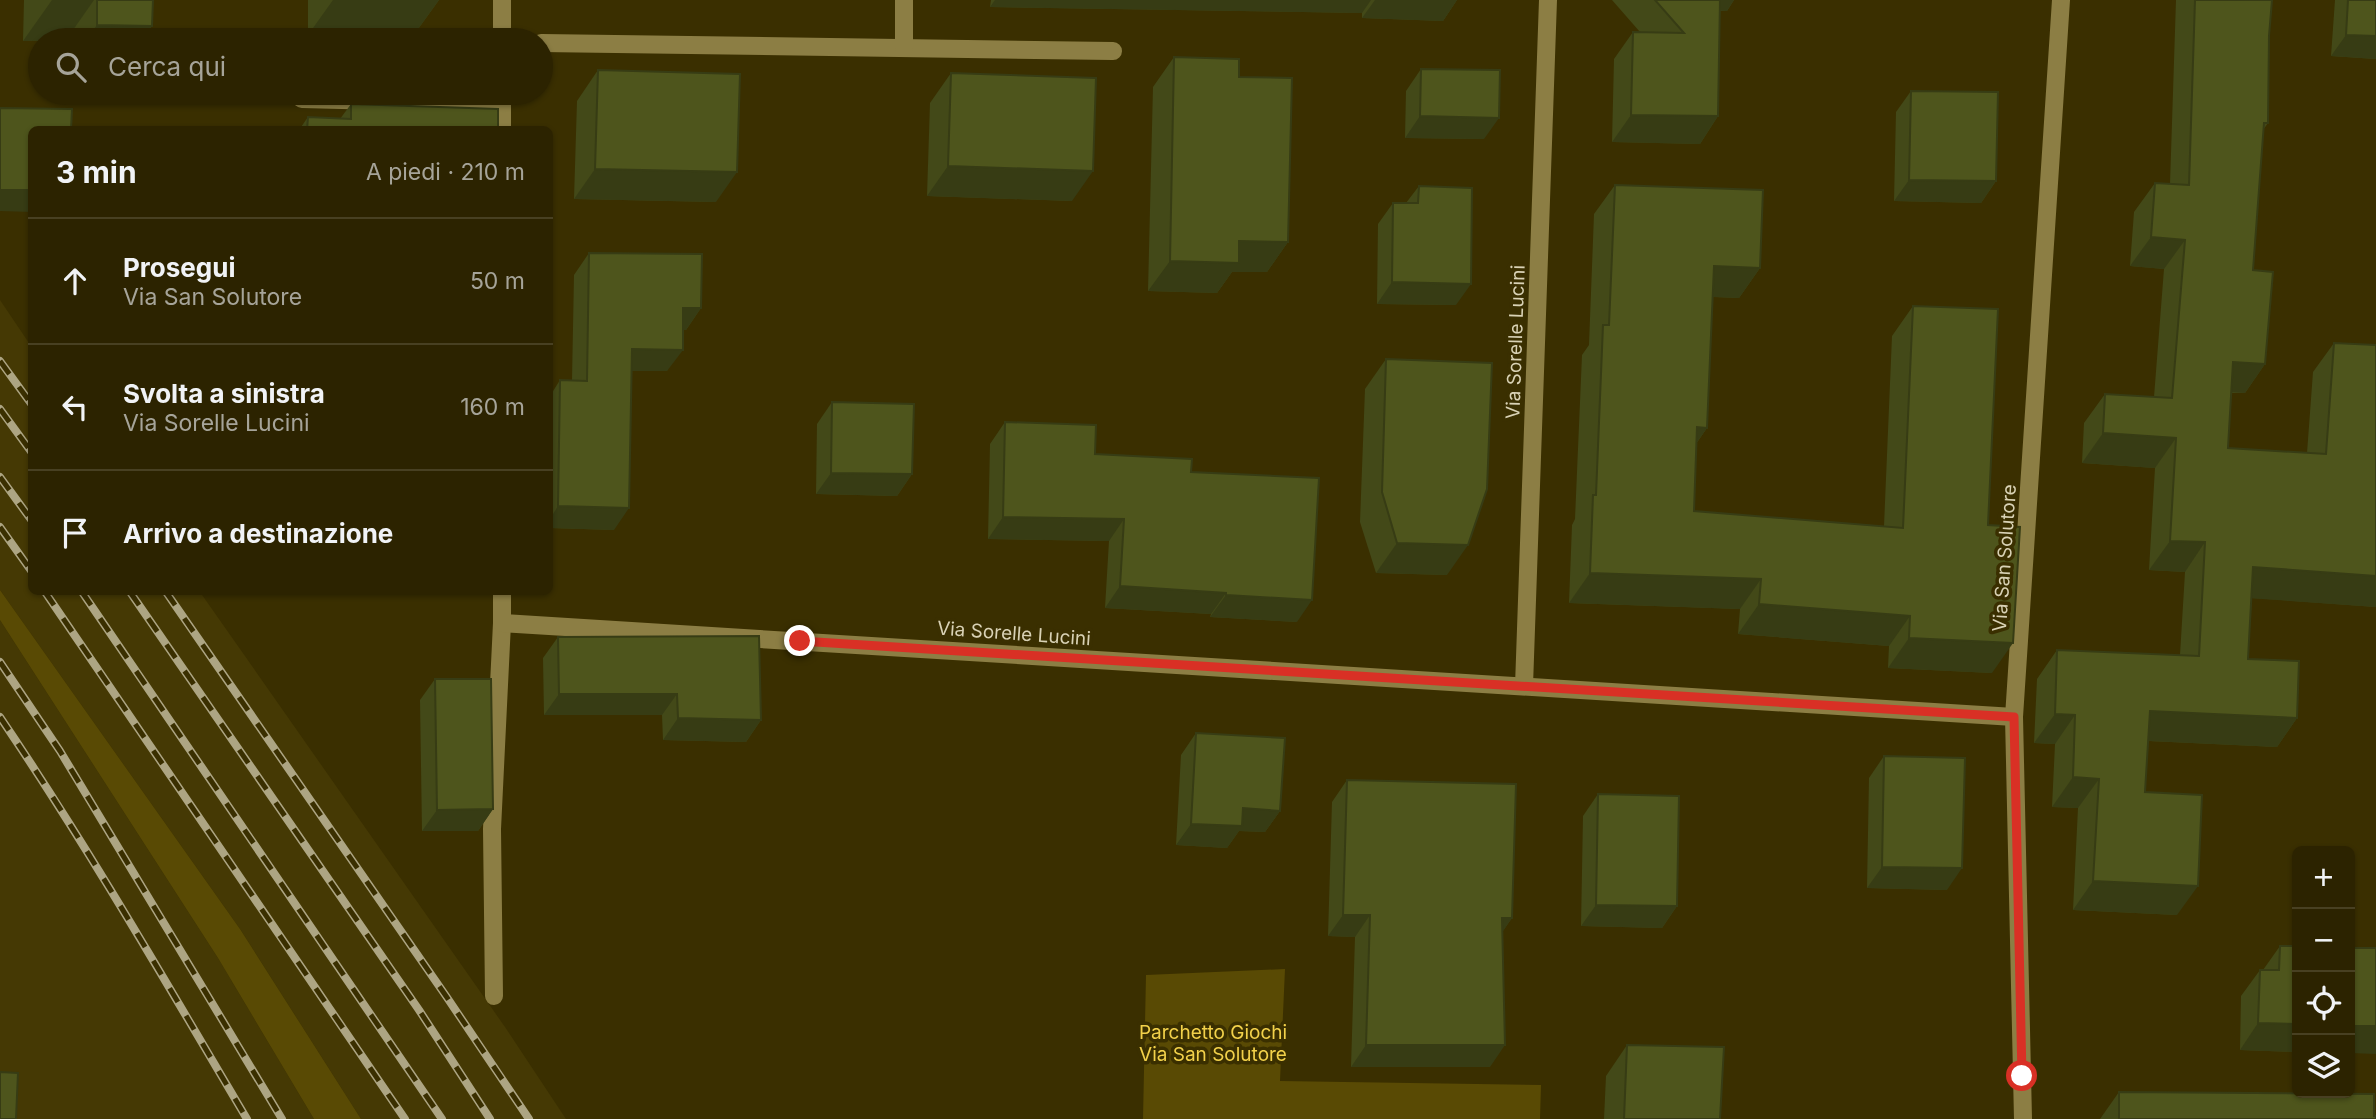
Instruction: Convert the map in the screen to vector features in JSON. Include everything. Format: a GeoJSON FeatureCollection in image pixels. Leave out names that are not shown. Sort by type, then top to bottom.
{"type":"FeatureCollection","features":[{"type":"Feature","properties":{"kind":"street"},"geometry":{"type":"LineString","coordinates":[[502,0],[502,28]]}},
{"type":"Feature","properties":{"kind":"street"},"geometry":{"type":"LineString","coordinates":[[904,0],[904,48]]}},
{"type":"Feature","properties":{"kind":"street","name":"Via Sorelle Lucini"},"geometry":{"type":"LineString","coordinates":[[1524,686],[1548,0]]}},
{"type":"Feature","properties":{"kind":"street","name":"Via San Solutore"},"geometry":{"type":"LineString","coordinates":[[2023,1119],[2014,717],[2060,0]]}},
{"type":"Feature","properties":{"kind":"street"},"geometry":{"type":"LineString","coordinates":[[553,43],[1113,51]]}},
{"type":"Feature","properties":{"kind":"street"},"geometry":{"type":"LineString","coordinates":[[502,105],[502,126]]}},
{"type":"Feature","properties":{"kind":"street"},"geometry":{"type":"LineString","coordinates":[[494,996],[492,829],[502,595]]}},
{"type":"Feature","properties":{"kind":"street","name":"Via Sorelle Lucini"},"geometry":{"type":"LineString","coordinates":[[502,623],[2014,717]]}},
{"type":"Feature","properties":{"kind":"shaded area"},"geometry":{"type":"Polygon","coordinates":[[[0,300],[28,342],[28,595],[202,595],[505,1027],[566,1119],[361,1119],[240,929],[0,590],[0,300]]]}},
{"type":"Feature","properties":{"kind":"shaded area"},"geometry":{"type":"Polygon","coordinates":[[[0,620],[218,958],[314,1119],[0,1119],[0,620]]]}},
{"type":"Feature","properties":{"kind":"green space"},"geometry":{"type":"Polygon","coordinates":[[[0,590],[240,929],[361,1119],[314,1119],[218,958],[0,620],[0,590]]]}},
{"type":"Feature","properties":{"kind":"green space","name":"Parchetto Giochi Via San Solutore"},"geometry":{"type":"Polygon","coordinates":[[[1285,969],[1280,1081],[1541,1085],[1540,1119],[1143,1119],[1146,975],[1285,969]]]}},
{"type":"Feature","properties":{"kind":"building"},"geometry":{"type":"Polygon","coordinates":[[[97,0],[153,0],[152,26],[97,25],[97,0]]]}},
{"type":"Feature","properties":{"kind":"building"},"geometry":{"type":"Polygon","coordinates":[[[1655,0],[1720,0],[1718,116],[1631,115],[1633,32],[1684,33],[1655,0]]]}},
{"type":"Feature","properties":{"kind":"building"},"geometry":{"type":"Polygon","coordinates":[[[2195,0],[2272,0],[2268,123],[2264,123],[2253,270],[2273,272],[2265,364],[2233,362],[2228,448],[2326,454],[2334,343],[2376,345],[2376,576],[2253,567],[2248,659],[2299,661],[2297,718],[2150,711],[2145,792],[2202,795],[2198,886],[2093,881],[2099,779],[2073,777],[2075,715],[2055,714],[2057,650],[2199,656],[2205,542],[2170,541],[2176,438],[2103,433],[2105,394],[2172,398],[2185,240],[2151,237],[2155,183],[2189,185],[2195,0]]]}},
{"type":"Feature","properties":{"kind":"building"},"geometry":{"type":"Polygon","coordinates":[[[2348,0],[2376,0],[2376,36],[2346,35],[2348,0]]]}},
{"type":"Feature","properties":{"kind":"building"},"geometry":{"type":"Polygon","coordinates":[[[1174,57],[1239,59],[1239,77],[1292,78],[1288,242],[1239,241],[1239,263],[1170,261],[1174,57]]]}},
{"type":"Feature","properties":{"kind":"building"},"geometry":{"type":"Polygon","coordinates":[[[1421,69],[1500,70],[1499,118],[1420,116],[1421,69]]]}},
{"type":"Feature","properties":{"kind":"building"},"geometry":{"type":"Polygon","coordinates":[[[598,70],[740,74],[737,172],[595,169],[598,70]]]}},
{"type":"Feature","properties":{"kind":"building"},"geometry":{"type":"Polygon","coordinates":[[[951,73],[1096,78],[1093,171],[948,166],[951,73]]]}},
{"type":"Feature","properties":{"kind":"building"},"geometry":{"type":"Polygon","coordinates":[[[1911,91],[1998,92],[1996,181],[1909,180],[1911,91]]]}},
{"type":"Feature","properties":{"kind":"building"},"geometry":{"type":"Polygon","coordinates":[[[351,105],[498,109],[498,126],[307,126],[308,117],[351,119],[351,105]]]}},
{"type":"Feature","properties":{"kind":"building"},"geometry":{"type":"Polygon","coordinates":[[[0,108],[72,109],[71,126],[28,126],[28,190],[0,190],[0,108]]]}},
{"type":"Feature","properties":{"kind":"building"},"geometry":{"type":"Polygon","coordinates":[[[1615,185],[1763,190],[1760,268],[1714,266],[1707,428],[1697,427],[1694,511],[1903,528],[1913,306],[1998,309],[1988,525],[2020,527],[2013,643],[1909,638],[1910,616],[1759,604],[1761,579],[1590,573],[1603,325],[1609,325],[1615,185]]]}},
{"type":"Feature","properties":{"kind":"building"},"geometry":{"type":"Polygon","coordinates":[[[1419,186],[1472,188],[1471,284],[1392,282],[1393,203],[1418,203],[1419,186]]]}},
{"type":"Feature","properties":{"kind":"building"},"geometry":{"type":"Polygon","coordinates":[[[589,253],[702,254],[701,308],[683,308],[683,350],[632,349],[629,508],[558,506],[560,380],[587,381],[589,253]]]}},
{"type":"Feature","properties":{"kind":"building"},"geometry":{"type":"Polygon","coordinates":[[[1386,359],[1492,363],[1487,489],[1468,545],[1397,543],[1382,492],[1386,359]]]}},
{"type":"Feature","properties":{"kind":"building"},"geometry":{"type":"Polygon","coordinates":[[[832,402],[914,404],[912,474],[831,473],[832,402]]]}},
{"type":"Feature","properties":{"kind":"building"},"geometry":{"type":"Polygon","coordinates":[[[1005,422],[1096,425],[1095,454],[1192,459],[1191,472],[1319,478],[1312,600],[1120,586],[1124,519],[1003,517],[1005,422]]]}},
{"type":"Feature","properties":{"kind":"building"},"geometry":{"type":"Polygon","coordinates":[[[759,636],[761,720],[678,718],[677,694],[559,694],[558,637],[759,636]]]}},
{"type":"Feature","properties":{"kind":"building"},"geometry":{"type":"Polygon","coordinates":[[[435,679],[491,679],[493,809],[437,810],[435,679]]]}},
{"type":"Feature","properties":{"kind":"building"},"geometry":{"type":"Polygon","coordinates":[[[1196,733],[1285,738],[1280,811],[1243,808],[1242,826],[1191,824],[1196,733]]]}},
{"type":"Feature","properties":{"kind":"building"},"geometry":{"type":"Polygon","coordinates":[[[1884,756],[1965,758],[1962,868],[1882,867],[1884,756]]]}},
{"type":"Feature","properties":{"kind":"building"},"geometry":{"type":"Polygon","coordinates":[[[1347,780],[1516,784],[1512,918],[1502,918],[1505,1045],[1366,1045],[1370,915],[1343,915],[1347,780]]]}},
{"type":"Feature","properties":{"kind":"building"},"geometry":{"type":"Polygon","coordinates":[[[1598,794],[1679,796],[1677,906],[1596,905],[1598,794]]]}},
{"type":"Feature","properties":{"kind":"building"},"geometry":{"type":"Polygon","coordinates":[[[2280,946],[2292,946],[2292,1024],[2258,1023],[2260,970],[2279,970],[2280,946]]]}},
{"type":"Feature","properties":{"kind":"building"},"geometry":{"type":"Polygon","coordinates":[[[2355,948],[2376,948],[2376,1026],[2355,1026],[2355,948]]]}},
{"type":"Feature","properties":{"kind":"building"},"geometry":{"type":"Polygon","coordinates":[[[1627,1045],[1724,1047],[1720,1119],[1624,1119],[1627,1045]]]}},
{"type":"Feature","properties":{"kind":"building"},"geometry":{"type":"Polygon","coordinates":[[[0,1072],[18,1073],[16,1119],[0,1119],[0,1072]]]}},
{"type":"Feature","properties":{"kind":"building"},"geometry":{"type":"Polygon","coordinates":[[[2119,1092],[2292,1093],[2292,1098],[2355,1098],[2355,1094],[2374,1094],[2376,1116],[2376,1119],[2119,1119],[2119,1092]]]}},
{"type":"Feature","properties":{"kind":"railway"},"geometry":{"type":"LineString","coordinates":[[0,361],[28,400]]}},
{"type":"Feature","properties":{"kind":"railway"},"geometry":{"type":"LineString","coordinates":[[0,409],[28,448]]}},
{"type":"Feature","properties":{"kind":"railway"},"geometry":{"type":"LineString","coordinates":[[0,477],[28,516]]}},
{"type":"Feature","properties":{"kind":"railway"},"geometry":{"type":"LineString","coordinates":[[0,527],[28,566]]}},
{"type":"Feature","properties":{"kind":"railway"},"geometry":{"type":"LineString","coordinates":[[47,595],[405,1119]]}},
{"type":"Feature","properties":{"kind":"railway"},"geometry":{"type":"LineString","coordinates":[[84,595],[442,1119]]}},
{"type":"Feature","properties":{"kind":"railway"},"geometry":{"type":"LineString","coordinates":[[132,595],[419,1010],[490,1119]]}},
{"type":"Feature","properties":{"kind":"railway"},"geometry":{"type":"LineString","coordinates":[[168,595],[529,1119]]}},
{"type":"Feature","properties":{"kind":"railway"},"geometry":{"type":"LineString","coordinates":[[0,662],[60,751],[282,1119]]}},
{"type":"Feature","properties":{"kind":"railway"},"geometry":{"type":"LineString","coordinates":[[0,717],[96,866],[247,1119]]}},
{"type":"Feature","properties":{"kind":"route"},"geometry":{"type":"LineString","coordinates":[[800,641],[2014,717],[2022,1076]]}}]}
